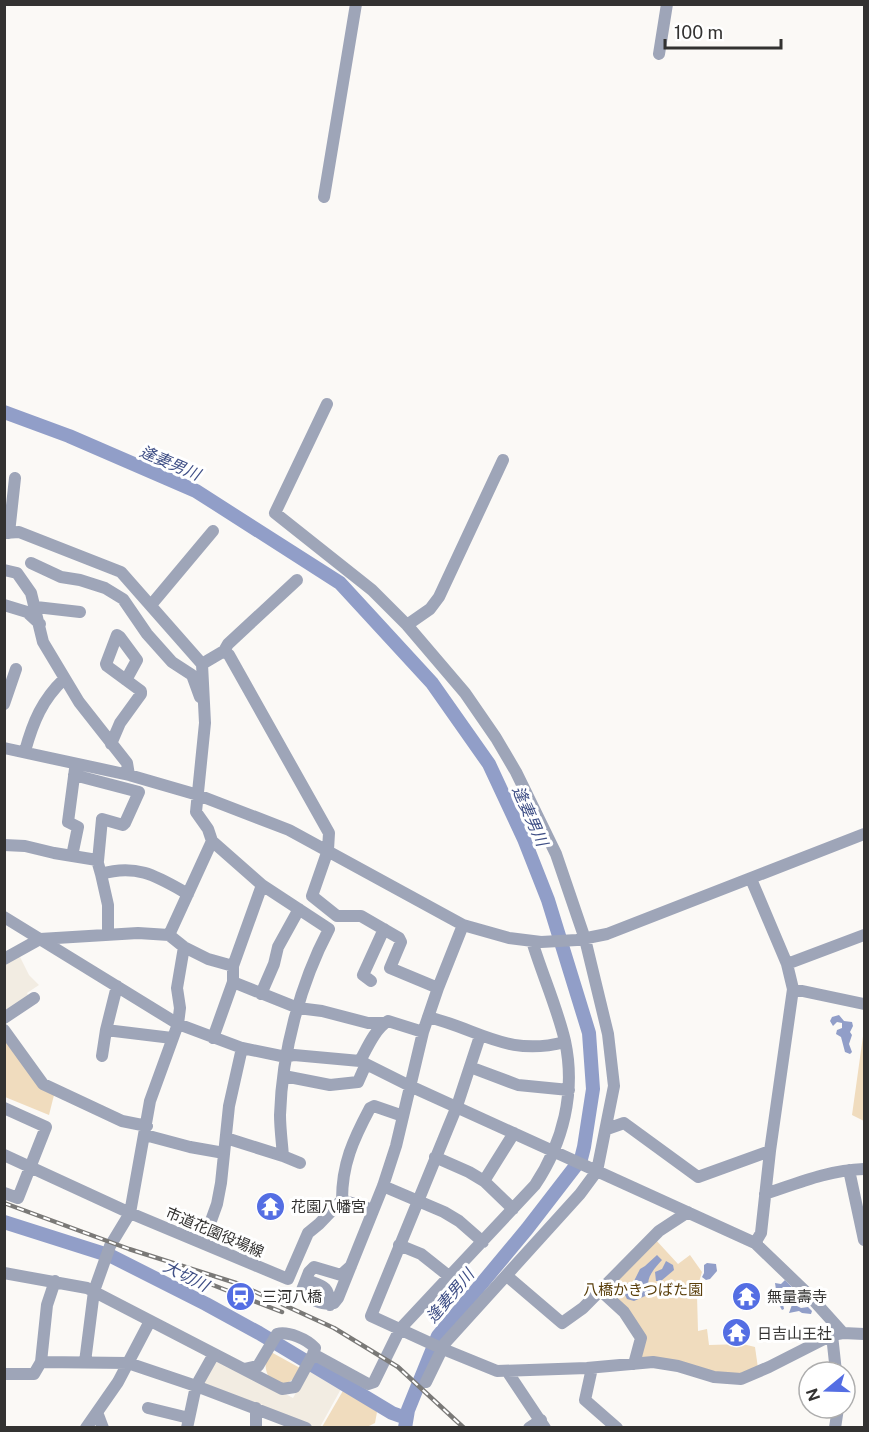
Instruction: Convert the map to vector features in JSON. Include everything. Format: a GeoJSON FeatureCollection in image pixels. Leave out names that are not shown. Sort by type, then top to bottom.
{"type":"FeatureCollection","features":[{"type":"Feature","properties":{"kind":"street"},"geometry":{"type":"LineString","coordinates":[[324,197],[356,4]]}},
{"type":"Feature","properties":{"kind":"street"},"geometry":{"type":"LineString","coordinates":[[659,54],[667,4]]}},
{"type":"Feature","properties":{"kind":"street"},"geometry":{"type":"LineString","coordinates":[[327,404],[275,513],[372,590],[407,625],[465,693],[496,738],[516,772],[556,855],[610,1048],[614,1086],[607,1129],[595,1170],[580,1194],[445,1343],[426,1382]]}},
{"type":"Feature","properties":{"kind":"street"},"geometry":{"type":"LineString","coordinates":[[407,625],[430,609],[439,597],[503,460]]}},
{"type":"Feature","properties":{"kind":"street"},"geometry":{"type":"LineString","coordinates":[[15,478],[7,533],[20,532],[116,569],[128,578],[202,664],[205,712],[196,812],[208,829],[212,841],[262,885],[329,929]]}},
{"type":"Feature","properties":{"kind":"street"},"geometry":{"type":"LineString","coordinates":[[151,605],[213,531]]}},
{"type":"Feature","properties":{"kind":"street"},"geometry":{"type":"LineString","coordinates":[[31,563],[61,577],[105,588],[123,599],[147,634],[172,662],[192,675],[205,712]]}},
{"type":"Feature","properties":{"kind":"street"},"geometry":{"type":"LineString","coordinates":[[4,570],[17,573],[31,593],[43,642],[64,679],[127,763],[129,775]]}},
{"type":"Feature","properties":{"kind":"street"},"geometry":{"type":"LineString","coordinates":[[202,664],[224,651],[228,644],[297,580]]}},
{"type":"Feature","properties":{"kind":"street"},"geometry":{"type":"LineString","coordinates":[[4,605],[27,612],[40,624]]}},
{"type":"Feature","properties":{"kind":"street"},"geometry":{"type":"LineString","coordinates":[[36,607],[80,612]]}},
{"type":"Feature","properties":{"kind":"street"},"geometry":{"type":"LineString","coordinates":[[224,651],[229,655],[329,833],[328,850],[312,896],[337,916],[361,916],[401,940],[390,968],[438,988]]}},
{"type":"Feature","properties":{"kind":"street"},"geometry":{"type":"LineString","coordinates":[[4,704],[16,669]]}},
{"type":"Feature","properties":{"kind":"street"},"geometry":{"type":"LineString","coordinates":[[25,751],[34,720],[42,705],[64,679]]}},
{"type":"Feature","properties":{"kind":"street"},"geometry":{"type":"LineString","coordinates":[[111,744],[120,723],[141,694],[141,691],[126,680]]}},
{"type":"Feature","properties":{"kind":"street"},"geometry":{"type":"LineString","coordinates":[[4,748],[25,751],[139,792],[125,824],[102,819],[98,861],[108,905],[108,933]]}},
{"type":"Feature","properties":{"kind":"street"},"geometry":{"type":"LineString","coordinates":[[75,769],[129,775],[198,795],[289,830],[463,925],[509,938],[537,942],[581,940],[628,927],[864,834]]}},
{"type":"Feature","properties":{"kind":"street"},"geometry":{"type":"LineString","coordinates":[[72,856],[78,826],[68,822],[75,769]]}},
{"type":"Feature","properties":{"kind":"street"},"geometry":{"type":"LineString","coordinates":[[170,935],[212,841]]}},
{"type":"Feature","properties":{"kind":"street"},"geometry":{"type":"LineString","coordinates":[[4,845],[25,846],[54,854],[98,861]]}},
{"type":"Feature","properties":{"kind":"street"},"geometry":{"type":"LineString","coordinates":[[101,874],[114,870],[146,872],[188,894]]}},
{"type":"Feature","properties":{"kind":"street"},"geometry":{"type":"LineString","coordinates":[[751,879],[787,964],[793,989],[761,1233],[755,1243]]}},
{"type":"Feature","properties":{"kind":"street"},"geometry":{"type":"LineString","coordinates":[[213,1038],[233,982],[233,966],[262,885]]}},
{"type":"Feature","properties":{"kind":"street"},"geometry":{"type":"LineString","coordinates":[[261,994],[278,947],[300,909]]}},
{"type":"Feature","properties":{"kind":"street"},"geometry":{"type":"LineString","coordinates":[[283,1156],[280,1116],[286,1057],[298,1008],[317,952],[337,916]]}},
{"type":"Feature","properties":{"kind":"street"},"geometry":{"type":"LineString","coordinates":[[4,917],[178,1024],[242,1048],[286,1057],[294,1055],[363,1062],[410,1086],[755,1243],[807,1293],[838,1334],[837,1360]]}},
{"type":"Feature","properties":{"kind":"street"},"geometry":{"type":"LineString","coordinates":[[342,1280],[314,1267],[302,1290],[305,1295],[330,1305],[334,1304],[342,1280],[351,1266],[383,1186],[423,1032],[463,925]]}},
{"type":"Feature","properties":{"kind":"street"},"geometry":{"type":"LineString","coordinates":[[371,981],[363,975],[384,928]]}},
{"type":"Feature","properties":{"kind":"street"},"geometry":{"type":"LineString","coordinates":[[4,959],[40,939],[108,933],[170,935],[184,947],[208,959],[233,966]]}},
{"type":"Feature","properties":{"kind":"street"},"geometry":{"type":"LineString","coordinates":[[787,964],[864,935]]}},
{"type":"Feature","properties":{"kind":"street"},"geometry":{"type":"LineString","coordinates":[[313,1354],[371,1384],[378,1375],[390,1346],[535,1185],[559,1154],[569,1090],[565,1042],[537,942]]}},
{"type":"Feature","properties":{"kind":"street"},"geometry":{"type":"LineString","coordinates":[[85,1362],[94,1291],[110,1246],[130,1213],[150,1101],[178,1024],[180,1008],[177,988],[184,947]]}},
{"type":"Feature","properties":{"kind":"street"},"geometry":{"type":"LineString","coordinates":[[233,982],[298,1008],[322,1011],[368,1023],[388,1021],[423,1032]]}},
{"type":"Feature","properties":{"kind":"street"},"geometry":{"type":"LineString","coordinates":[[102,1056],[117,987]]}},
{"type":"Feature","properties":{"kind":"street"},"geometry":{"type":"LineString","coordinates":[[793,989],[864,1005]]}},
{"type":"Feature","properties":{"kind":"street"},"geometry":{"type":"LineString","coordinates":[[4,1018],[34,998]]}},
{"type":"Feature","properties":{"kind":"street"},"geometry":{"type":"LineString","coordinates":[[428,1017],[515,1046],[548,1046],[565,1042]]}},
{"type":"Feature","properties":{"kind":"street"},"geometry":{"type":"LineString","coordinates":[[284,1076],[330,1085],[358,1082],[363,1062],[384,1023]]}},
{"type":"Feature","properties":{"kind":"street"},"geometry":{"type":"LineString","coordinates":[[4,1030],[43,1084],[122,1121],[190,1147],[224,1153]]}},
{"type":"Feature","properties":{"kind":"street"},"geometry":{"type":"LineString","coordinates":[[106,1030],[172,1038]]}},
{"type":"Feature","properties":{"kind":"street"},"geometry":{"type":"LineString","coordinates":[[480,1036],[457,1106],[371,1316],[497,1371],[592,1368],[653,1362],[678,1366],[714,1377],[741,1379],[838,1334],[864,1334]]}},
{"type":"Feature","properties":{"kind":"street"},"geometry":{"type":"LineString","coordinates":[[203,1243],[217,1204],[229,1106],[242,1048]]}},
{"type":"Feature","properties":{"kind":"street"},"geometry":{"type":"LineString","coordinates":[[470,1067],[518,1085],[569,1090]]}},
{"type":"Feature","properties":{"kind":"street"},"geometry":{"type":"LineString","coordinates":[[373,1210],[342,1200],[342,1178],[347,1156],[370,1108],[374,1106],[403,1116]]}},
{"type":"Feature","properties":{"kind":"street"},"geometry":{"type":"LineString","coordinates":[[4,1108],[46,1127],[18,1198],[4,1193]]}},
{"type":"Feature","properties":{"kind":"street"},"geometry":{"type":"LineString","coordinates":[[607,1129],[624,1123],[698,1177],[770,1151]]}},
{"type":"Feature","properties":{"kind":"street"},"geometry":{"type":"LineString","coordinates":[[484,1181],[514,1133]]}},
{"type":"Feature","properties":{"kind":"street"},"geometry":{"type":"LineString","coordinates":[[226,1138],[300,1163]]}},
{"type":"Feature","properties":{"kind":"street","name":"市道花園役場線"},"geometry":{"type":"LineString","coordinates":[[4,1155],[130,1213],[288,1279],[308,1233],[342,1200]]}},
{"type":"Feature","properties":{"kind":"street"},"geometry":{"type":"LineString","coordinates":[[435,1157],[470,1172],[484,1181],[513,1209]]}},
{"type":"Feature","properties":{"kind":"street"},"geometry":{"type":"LineString","coordinates":[[765,1194],[824,1174],[864,1169]]}},
{"type":"Feature","properties":{"kind":"street"},"geometry":{"type":"LineString","coordinates":[[849,1170],[862,1212],[864,1240]]}},
{"type":"Feature","properties":{"kind":"street"},"geometry":{"type":"LineString","coordinates":[[383,1186],[459,1221],[483,1242]]}},
{"type":"Feature","properties":{"kind":"street"},"geometry":{"type":"LineString","coordinates":[[507,1276],[562,1323],[583,1308],[659,1231],[688,1212]]}},
{"type":"Feature","properties":{"kind":"street"},"geometry":{"type":"LineString","coordinates":[[399,1245],[422,1254],[450,1277]]}},
{"type":"Feature","properties":{"kind":"street"},"geometry":{"type":"LineString","coordinates":[[4,1273],[78,1285],[94,1291],[150,1321],[263,1380],[282,1389],[295,1387],[315,1348],[312,1344],[282,1332],[277,1334],[258,1366],[244,1370]]}},
{"type":"Feature","properties":{"kind":"street"},"geometry":{"type":"LineString","coordinates":[[4,1374],[34,1374],[41,1362],[47,1305],[55,1281]]}},
{"type":"Feature","properties":{"kind":"street"},"geometry":{"type":"LineString","coordinates":[[600,1290],[624,1312],[641,1338],[634,1364]]}},
{"type":"Feature","properties":{"kind":"street"},"geometry":{"type":"LineString","coordinates":[[86,1428],[128,1363],[150,1321]]}},
{"type":"Feature","properties":{"kind":"street"},"geometry":{"type":"LineString","coordinates":[[148,1408],[188,1423],[196,1386],[214,1354]]}},
{"type":"Feature","properties":{"kind":"street"},"geometry":{"type":"LineString","coordinates":[[41,1362],[128,1363],[306,1428]]}},
{"type":"Feature","properties":{"kind":"street"},"geometry":{"type":"LineString","coordinates":[[258,1366],[263,1380]]}},
{"type":"Feature","properties":{"kind":"street"},"geometry":{"type":"LineString","coordinates":[[592,1368],[585,1400],[617,1428]]}},
{"type":"Feature","properties":{"kind":"street"},"geometry":{"type":"LineString","coordinates":[[507,1371],[543,1424],[529,1428]]}},
{"type":"Feature","properties":{"kind":"street"},"geometry":{"type":"LineString","coordinates":[[256,1408],[256,1428]]}},
{"type":"Feature","properties":{"kind":"street"},"geometry":{"type":"LineString","coordinates":[[97,1412],[102,1428]]}},
{"type":"Feature","properties":{"kind":"shaded area"},"geometry":{"type":"Polygon","coordinates":[[[19,955],[29,975],[39,985],[27,993],[30,999],[5,1016],[5,963],[19,955]]]}},
{"type":"Feature","properties":{"kind":"shaded area"},"geometry":{"type":"Polygon","coordinates":[[[215,1356],[293,1398],[309,1369],[341,1389],[320,1427],[312,1428],[199,1387],[215,1356]]]}},
{"type":"Feature","properties":{"kind":"green space"},"geometry":{"type":"Polygon","coordinates":[[[864,1029],[864,1121],[852,1115],[864,1029]]]}},
{"type":"Feature","properties":{"kind":"green space"},"geometry":{"type":"Polygon","coordinates":[[[4,1038],[54,1095],[49,1115],[5,1097],[4,1038]]]}},
{"type":"Feature","properties":{"kind":"green space","name":"八橋かきつばた園"},"geometry":{"type":"Polygon","coordinates":[[[655,1239],[678,1264],[690,1255],[702,1272],[699,1282],[704,1285],[703,1290],[697,1295],[698,1331],[707,1329],[709,1345],[743,1344],[755,1347],[758,1368],[732,1374],[716,1374],[638,1359],[645,1339],[606,1288],[655,1239]]]}},
{"type":"Feature","properties":{"kind":"green space"},"geometry":{"type":"Polygon","coordinates":[[[271,1352],[300,1368],[294,1379],[285,1384],[270,1380],[266,1366],[271,1352]]]}},
{"type":"Feature","properties":{"kind":"green space"},"geometry":{"type":"Polygon","coordinates":[[[344,1389],[377,1412],[375,1423],[367,1427],[322,1427],[344,1389]]]}},
{"type":"Feature","properties":{"kind":"water"},"geometry":{"type":"Polygon","coordinates":[[[839,1015],[844,1021],[852,1022],[849,1044],[852,1052],[850,1054],[845,1052],[841,1037],[836,1034],[837,1030],[842,1028],[842,1023],[837,1022],[833,1026],[830,1021],[832,1017],[839,1015]]]}},
{"type":"Feature","properties":{"kind":"water"},"geometry":{"type":"Polygon","coordinates":[[[657,1255],[662,1260],[649,1280],[649,1289],[652,1293],[634,1301],[627,1299],[624,1293],[627,1283],[632,1286],[633,1291],[639,1292],[634,1281],[640,1269],[657,1255]]]}},
{"type":"Feature","properties":{"kind":"water"},"geometry":{"type":"Polygon","coordinates":[[[666,1261],[673,1265],[674,1270],[661,1281],[656,1281],[655,1272],[662,1269],[666,1261]]]}},
{"type":"Feature","properties":{"kind":"water"},"geometry":{"type":"Polygon","coordinates":[[[716,1264],[717,1271],[706,1280],[702,1277],[704,1265],[716,1264]]]}},
{"type":"Feature","properties":{"kind":"water"},"geometry":{"type":"Polygon","coordinates":[[[785,1280],[795,1290],[793,1298],[797,1306],[808,1307],[812,1311],[811,1314],[799,1311],[789,1313],[793,1302],[784,1287],[780,1289],[784,1309],[782,1310],[778,1303],[775,1283],[781,1284],[785,1280]]]}},
{"type":"Feature","properties":{"kind":"waterway","name":"逢妻男川"},"geometry":{"type":"LineString","coordinates":[[4,412],[69,436],[196,491],[340,583],[432,683],[489,764],[524,839],[548,900],[589,1033],[593,1089],[584,1147],[581,1159],[527,1229],[438,1336],[408,1410],[405,1428]]}},
{"type":"Feature","properties":{"kind":"waterway","name":"大切川"},"geometry":{"type":"LineString","coordinates":[[4,1222],[111,1256],[259,1333],[392,1413],[406,1418]]}},
{"type":"Feature","properties":{"kind":"railway"},"geometry":{"type":"LineString","coordinates":[[4,1203],[129,1249],[236,1283],[334,1328],[398,1367],[464,1428]]}},
{"type":"Feature","properties":{"kind":"railway"},"geometry":{"type":"LineString","coordinates":[[195,1278],[282,1312]]}},
{"type":"Feature","properties":{"kind":"place","name":"花園八幡宮"},"geometry":{"type":"Point","coordinates":[270,1206]}},
{"type":"Feature","properties":{"kind":"place","name":"三河八橋"},"geometry":{"type":"Point","coordinates":[241,1296]}},
{"type":"Feature","properties":{"kind":"place","name":"無量壽寺"},"geometry":{"type":"Point","coordinates":[746,1296]}},
{"type":"Feature","properties":{"kind":"place","name":"日吉山王社"},"geometry":{"type":"Point","coordinates":[736,1333]}}]}
